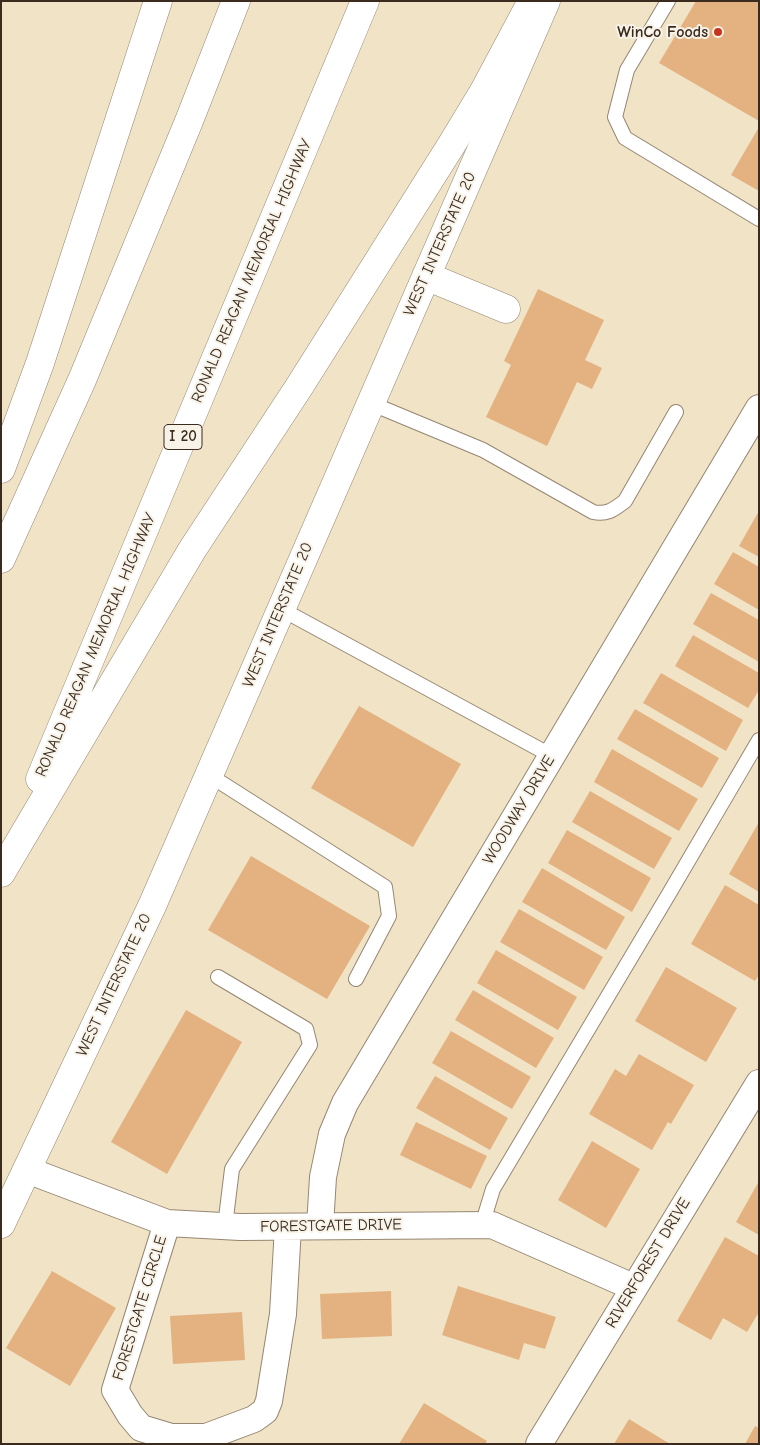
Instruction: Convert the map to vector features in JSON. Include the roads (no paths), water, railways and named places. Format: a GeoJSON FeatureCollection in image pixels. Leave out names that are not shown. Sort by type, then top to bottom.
{"type":"FeatureCollection","features":[{"type":"Feature","properties":{"kind":"main road"},"geometry":{"type":"LineString","coordinates":[[1,469],[40,363],[158,1]]}},
{"type":"Feature","properties":{"kind":"main road"},"geometry":{"type":"LineString","coordinates":[[1,559],[82,380],[185,131],[236,1]]}},
{"type":"Feature","properties":{"kind":"main road","name":"RONALD REAGAN MEMORIAL HIGHWAY"},"geometry":{"type":"LineString","coordinates":[[1,873],[365,1]]}},
{"type":"Feature","properties":{"kind":"main road"},"geometry":{"type":"LineString","coordinates":[[1,873],[192,550],[299,387],[452,144],[484,91],[532,1]]}},
{"type":"Feature","properties":{"kind":"main road","name":"WEST INTERSTATE 20"},"geometry":{"type":"LineString","coordinates":[[1,1224],[152,906],[546,1]]}},
{"type":"Feature","properties":{"kind":"main road"},"geometry":{"type":"LineString","coordinates":[[426,276],[506,309]]}},
{"type":"Feature","properties":{"kind":"street","name":"WOODWAY DRIVE"},"geometry":{"type":"LineString","coordinates":[[320,1226],[323,1177],[332,1134],[345,1103],[759,408]]}},
{"type":"Feature","properties":{"kind":"street","name":"RIVERFOREST DRIVE"},"geometry":{"type":"LineString","coordinates":[[539,1444],[633,1287],[759,1084]]}},
{"type":"Feature","properties":{"kind":"street","name":"FORESTGATE DRIVE"},"geometry":{"type":"LineString","coordinates":[[27,1170],[166,1223],[240,1227],[492,1225],[633,1287]]}},
{"type":"Feature","properties":{"kind":"street","name":"FORESTGATE CIRCLE"},"geometry":{"type":"LineString","coordinates":[[166,1223],[115,1390],[130,1415],[141,1428],[171,1437],[206,1437],[254,1419],[265,1411],[269,1401],[283,1314],[288,1227]]}},
{"type":"Feature","properties":{"kind":"lane"},"geometry":{"type":"LineString","coordinates":[[668,1],[627,70],[615,117],[625,138],[759,219]]}},
{"type":"Feature","properties":{"kind":"lane"},"geometry":{"type":"LineString","coordinates":[[370,403],[483,450],[593,512],[602,514],[614,510],[625,501],[676,412]]}},
{"type":"Feature","properties":{"kind":"lane"},"geometry":{"type":"LineString","coordinates":[[281,608],[552,756]]}},
{"type":"Feature","properties":{"kind":"lane"},"geometry":{"type":"LineString","coordinates":[[482,1225],[493,1189],[759,740]]}},
{"type":"Feature","properties":{"kind":"lane"},"geometry":{"type":"LineString","coordinates":[[209,775],[385,887],[388,916],[356,979]]}},
{"type":"Feature","properties":{"kind":"lane"},"geometry":{"type":"LineString","coordinates":[[218,977],[306,1029],[310,1045],[232,1169],[225,1226]]}},
{"type":"Feature","properties":{"kind":"place","name":"WinCo Foods"},"geometry":{"type":"Point","coordinates":[718,32]}}]}
